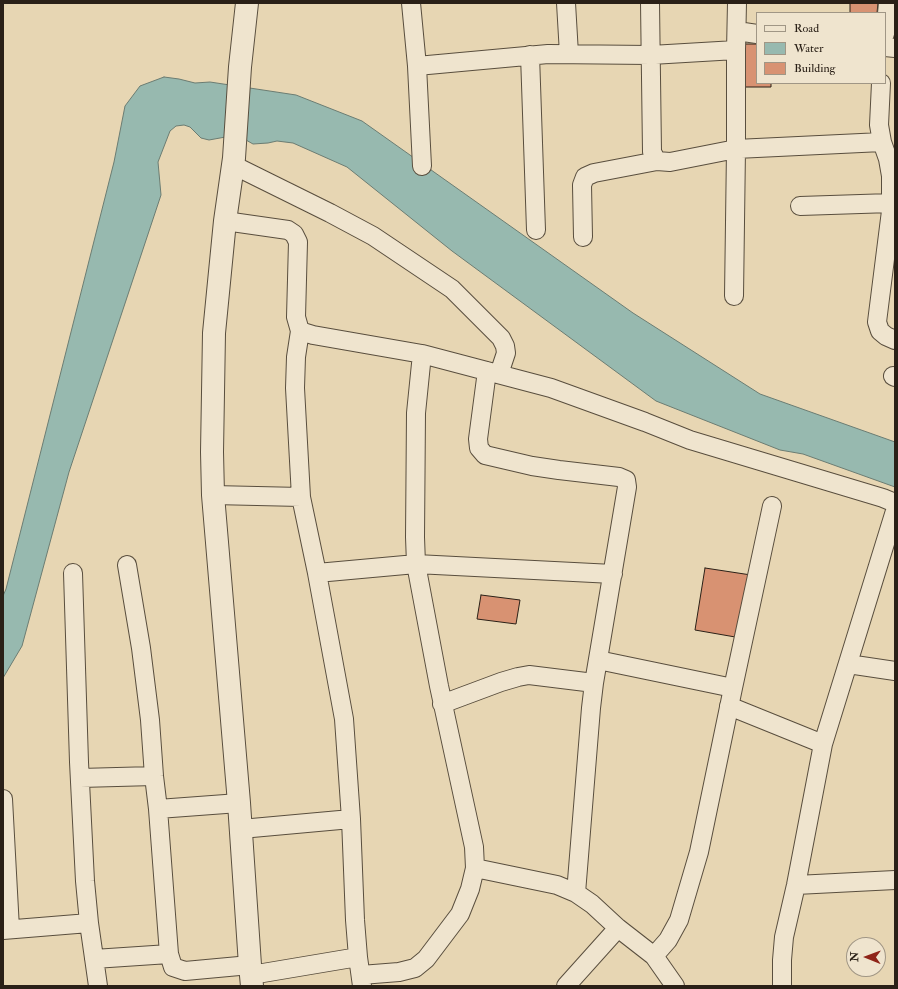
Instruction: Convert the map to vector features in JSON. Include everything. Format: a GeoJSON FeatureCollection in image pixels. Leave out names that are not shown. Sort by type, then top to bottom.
{"type":"FeatureCollection","features":[{"type":"Feature","properties":{"kind":"street"},"geometry":{"type":"LineString","coordinates":[[247,3],[240,67],[233,161],[225,222],[214,333],[212,452],[213,495],[239,803],[251,975]]}},
{"type":"Feature","properties":{"kind":"street"},"geometry":{"type":"LineString","coordinates":[[411,3],[417,66],[422,166]]}},
{"type":"Feature","properties":{"kind":"street"},"geometry":{"type":"LineString","coordinates":[[566,3],[569,54]]}},
{"type":"Feature","properties":{"kind":"street"},"geometry":{"type":"LineString","coordinates":[[650,3],[652,152],[657,161]]}},
{"type":"Feature","properties":{"kind":"street"},"geometry":{"type":"LineString","coordinates":[[734,296],[737,3]]}},
{"type":"Feature","properties":{"kind":"street"},"geometry":{"type":"LineString","coordinates":[[886,24],[888,3]]}},
{"type":"Feature","properties":{"kind":"street"},"geometry":{"type":"LineString","coordinates":[[737,31],[756,34]]}},
{"type":"Feature","properties":{"kind":"street"},"geometry":{"type":"LineString","coordinates":[[417,66],[548,54],[651,55],[736,50]]}},
{"type":"Feature","properties":{"kind":"street"},"geometry":{"type":"LineString","coordinates":[[530,55],[536,230]]}},
{"type":"Feature","properties":{"kind":"street"},"geometry":{"type":"LineString","coordinates":[[882,84],[879,125],[891,176],[892,209],[878,322],[880,330],[886,336],[895,340]]}},
{"type":"Feature","properties":{"kind":"street"},"geometry":{"type":"LineString","coordinates":[[583,237],[582,185],[585,177],[594,173],[657,161],[670,162],[736,148],[882,142]]}},
{"type":"Feature","properties":{"kind":"street"},"geometry":{"type":"LineString","coordinates":[[233,161],[373,236],[452,289],[501,338],[506,346],[506,353],[493,373],[478,439],[479,448],[485,455],[532,466],[619,477],[626,480],[627,487],[594,683],[576,893]]}},
{"type":"Feature","properties":{"kind":"street"},"geometry":{"type":"LineString","coordinates":[[800,206],[892,209]]}},
{"type":"Feature","properties":{"kind":"street"},"geometry":{"type":"LineString","coordinates":[[225,222],[288,230],[294,234],[298,242],[296,317],[300,331],[296,357],[295,388],[301,497],[317,573],[344,719],[351,819],[355,920],[361,980],[415,968],[426,959],[460,914],[470,890],[475,868],[474,847],[442,704],[416,564],[416,413],[422,354]]}},
{"type":"Feature","properties":{"kind":"street"},"geometry":{"type":"LineString","coordinates":[[300,331],[313,335],[422,354],[551,388],[646,422],[690,440],[883,498],[895,503]]}},
{"type":"Feature","properties":{"kind":"street"},"geometry":{"type":"LineString","coordinates":[[213,495],[301,497]]}},
{"type":"Feature","properties":{"kind":"street"},"geometry":{"type":"LineString","coordinates":[[654,956],[668,940],[679,920],[699,852],[772,506]]}},
{"type":"Feature","properties":{"kind":"street"},"geometry":{"type":"LineString","coordinates":[[782,986],[784,937],[796,885],[823,744],[895,511]]}},
{"type":"Feature","properties":{"kind":"street"},"geometry":{"type":"LineString","coordinates":[[317,573],[416,564],[613,574]]}},
{"type":"Feature","properties":{"kind":"street"},"geometry":{"type":"LineString","coordinates":[[127,565],[141,648],[150,720],[169,954],[173,967],[184,971],[251,975],[358,957]]}},
{"type":"Feature","properties":{"kind":"street"},"geometry":{"type":"LineString","coordinates":[[73,573],[85,881],[98,986]]}},
{"type":"Feature","properties":{"kind":"street"},"geometry":{"type":"LineString","coordinates":[[598,660],[733,688]]}},
{"type":"Feature","properties":{"kind":"street"},"geometry":{"type":"LineString","coordinates":[[848,664],[895,671]]}},
{"type":"Feature","properties":{"kind":"street"},"geometry":{"type":"LineString","coordinates":[[442,704],[501,682],[529,675],[594,683]]}},
{"type":"Feature","properties":{"kind":"street"},"geometry":{"type":"LineString","coordinates":[[729,706],[823,744]]}},
{"type":"Feature","properties":{"kind":"street"},"geometry":{"type":"LineString","coordinates":[[80,778],[154,776]]}},
{"type":"Feature","properties":{"kind":"street"},"geometry":{"type":"LineString","coordinates":[[3,799],[7,930],[89,923]]}},
{"type":"Feature","properties":{"kind":"street"},"geometry":{"type":"LineString","coordinates":[[158,809],[239,803]]}},
{"type":"Feature","properties":{"kind":"street"},"geometry":{"type":"LineString","coordinates":[[241,829],[351,819]]}},
{"type":"Feature","properties":{"kind":"street"},"geometry":{"type":"LineString","coordinates":[[475,868],[557,885],[576,893],[592,904],[618,928],[654,956],[675,986]]}},
{"type":"Feature","properties":{"kind":"street"},"geometry":{"type":"LineString","coordinates":[[796,885],[895,880]]}},
{"type":"Feature","properties":{"kind":"street"},"geometry":{"type":"LineString","coordinates":[[566,986],[618,928]]}},
{"type":"Feature","properties":{"kind":"street"},"geometry":{"type":"LineString","coordinates":[[94,959],[169,954]]}},
{"type":"Feature","properties":{"kind":"water"},"geometry":{"type":"Polygon","coordinates":[[[164,77],[195,83],[210,82],[296,95],[362,121],[633,313],[760,394],[895,442],[895,487],[803,454],[780,450],[656,401],[452,251],[347,167],[293,143],[277,141],[253,144],[239,136],[209,140],[201,138],[190,127],[184,125],[176,126],[170,131],[158,162],[161,195],[69,472],[22,646],[3,678],[3,596],[114,162],[125,106],[140,86],[164,77]]]}},
{"type":"Feature","properties":{"kind":"building"},"geometry":{"type":"Polygon","coordinates":[[[850,3],[878,3],[877,12],[850,12],[850,3]]]}},
{"type":"Feature","properties":{"kind":"building"},"geometry":{"type":"Polygon","coordinates":[[[740,44],[756,44],[756,84],[771,84],[771,87],[740,87],[740,44]]]}},
{"type":"Feature","properties":{"kind":"building"},"geometry":{"type":"Polygon","coordinates":[[[705,568],[751,575],[741,638],[695,630],[705,568]]]}},
{"type":"Feature","properties":{"kind":"building"},"geometry":{"type":"Polygon","coordinates":[[[481,595],[520,600],[516,624],[477,619],[481,595]]]}}]}
